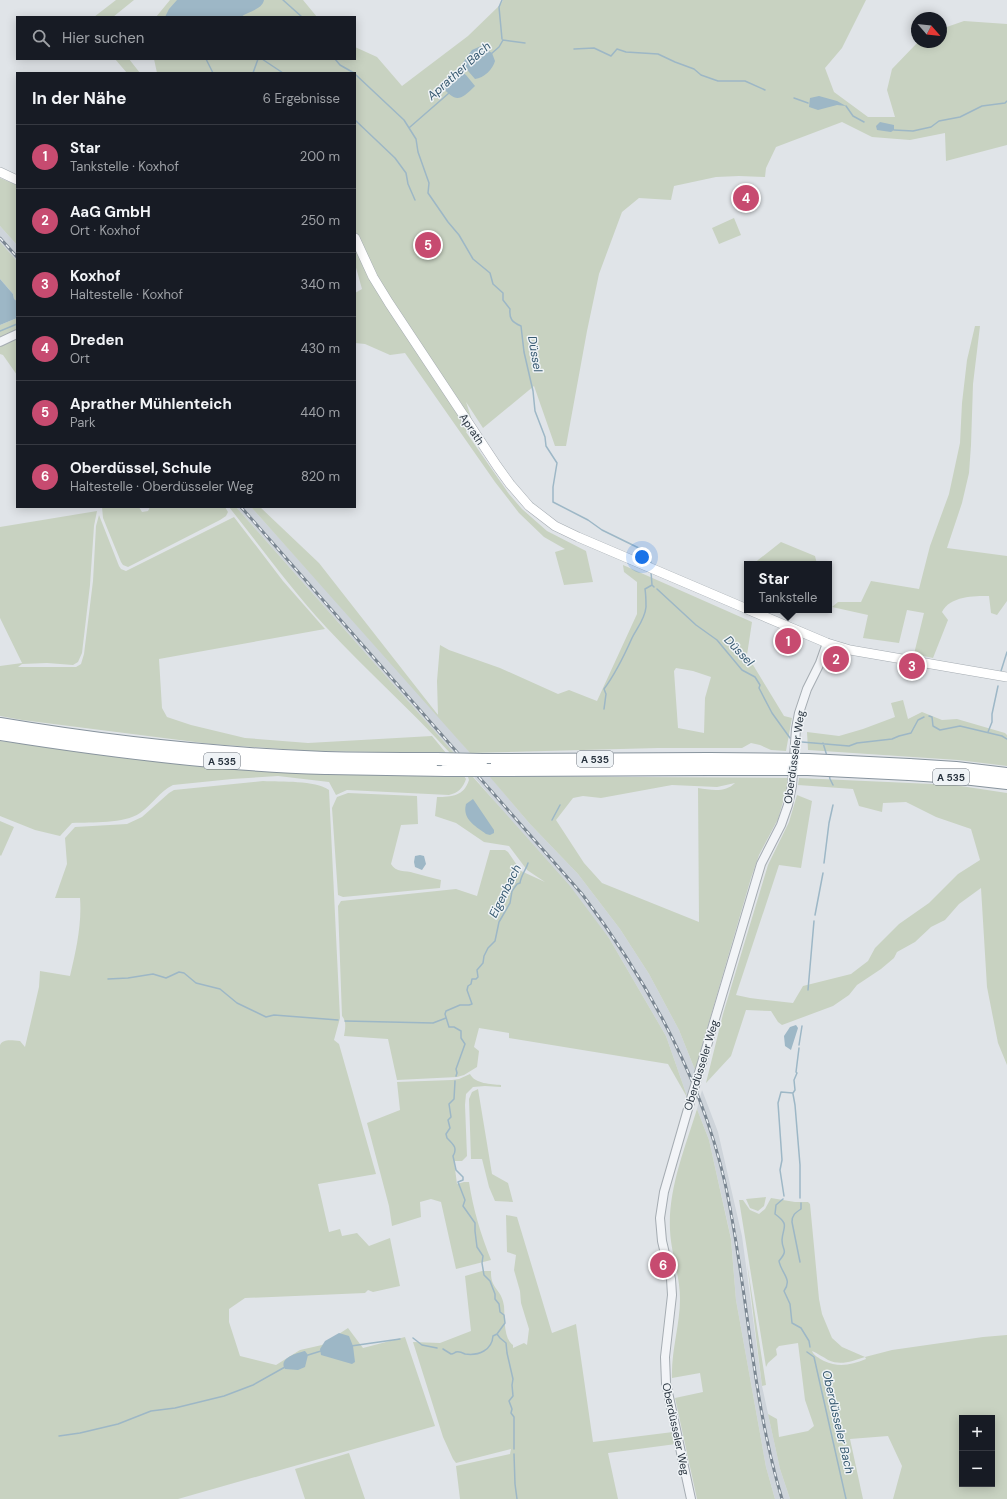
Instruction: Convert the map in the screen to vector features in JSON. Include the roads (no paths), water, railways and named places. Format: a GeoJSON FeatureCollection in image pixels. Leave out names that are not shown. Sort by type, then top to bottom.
{"type":"FeatureCollection","features":[{"type":"Feature","properties":{"kind":"highway","name":"A 535"},"geometry":{"type":"LineString","coordinates":[[0,724],[159,746],[232,753],[325,758],[708,764],[808,769],[909,769],[992,777],[1007,774]]}},
{"type":"Feature","properties":{"kind":"highway","name":"A 535"},"geometry":{"type":"LineString","coordinates":[[0,734],[64,744],[156,755],[324,768],[491,770],[708,764]]}},
{"type":"Feature","properties":{"kind":"highway","name":"A 535"},"geometry":{"type":"LineString","coordinates":[[992,777],[1007,784]]}},
{"type":"Feature","properties":{"kind":"main road"},"geometry":{"type":"LineString","coordinates":[[0,172],[16,180]]}},
{"type":"Feature","properties":{"kind":"main road","name":"Aprath"},"geometry":{"type":"LineString","coordinates":[[356,240],[378,286],[481,443],[514,489],[529,506],[555,526],[744,608]]}},
{"type":"Feature","properties":{"kind":"main road","name":"Aprath"},"geometry":{"type":"LineString","coordinates":[[755,613],[827,643],[850,650],[1007,677]]}},
{"type":"Feature","properties":{"kind":"street"},"geometry":{"type":"LineString","coordinates":[[0,342],[16,334]]}},
{"type":"Feature","properties":{"kind":"street","name":"Oberdüsseler Weg"},"geometry":{"type":"LineString","coordinates":[[691,1499],[666,1383],[665,1357],[671,1319],[672,1292],[671,1279],[661,1237],[660,1218],[664,1192],[761,864],[781,825],[788,805],[792,786],[796,729],[799,713],[807,689],[820,663],[827,643]]}},
{"type":"Feature","properties":{"kind":"water"},"geometry":{"type":"Polygon","coordinates":[[[177,0],[264,0],[261,6],[242,16],[166,16],[169,9],[177,0]]]}},
{"type":"Feature","properties":{"kind":"water"},"geometry":{"type":"Polygon","coordinates":[[[481,46],[492,53],[495,61],[488,73],[475,79],[462,64],[472,50],[481,46]]]}},
{"type":"Feature","properties":{"kind":"water"},"geometry":{"type":"Polygon","coordinates":[[[458,69],[466,75],[475,86],[465,95],[458,98],[450,95],[441,86],[458,69]]]}},
{"type":"Feature","properties":{"kind":"water"},"geometry":{"type":"Polygon","coordinates":[[[819,96],[837,101],[846,106],[837,105],[818,110],[809,107],[810,98],[819,96]]]}},
{"type":"Feature","properties":{"kind":"water"},"geometry":{"type":"Polygon","coordinates":[[[880,122],[894,125],[894,130],[891,132],[877,130],[876,126],[880,122]]]}},
{"type":"Feature","properties":{"kind":"water"},"geometry":{"type":"Polygon","coordinates":[[[0,279],[13,294],[14,299],[16,300],[16,318],[0,325],[0,279]]]}},
{"type":"Feature","properties":{"kind":"water"},"geometry":{"type":"Polygon","coordinates":[[[473,799],[494,830],[494,833],[490,835],[486,834],[470,822],[465,809],[466,804],[473,799]]]}},
{"type":"Feature","properties":{"kind":"water"},"geometry":{"type":"Polygon","coordinates":[[[415,856],[424,856],[426,864],[422,870],[415,867],[414,862],[415,856]]]}},
{"type":"Feature","properties":{"kind":"water"},"geometry":{"type":"Polygon","coordinates":[[[796,1025],[798,1028],[791,1050],[785,1046],[784,1036],[790,1027],[796,1025]]]}},
{"type":"Feature","properties":{"kind":"water"},"geometry":{"type":"Polygon","coordinates":[[[339,1333],[349,1336],[353,1346],[355,1362],[352,1364],[321,1355],[320,1349],[325,1341],[339,1333]]]}},
{"type":"Feature","properties":{"kind":"water"},"geometry":{"type":"Polygon","coordinates":[[[305,1351],[308,1355],[305,1367],[298,1370],[285,1369],[284,1362],[286,1359],[305,1351]]]}},
{"type":"Feature","properties":{"kind":"waterway","name":"Düssel"},"geometry":{"type":"LineString","coordinates":[[283,0],[301,16]]}},
{"type":"Feature","properties":{"kind":"waterway"},"geometry":{"type":"LineString","coordinates":[[502,0],[499,7],[502,39]]}},
{"type":"Feature","properties":{"kind":"waterway","name":"Aprather Bach"},"geometry":{"type":"LineString","coordinates":[[503,40],[525,43]]}},
{"type":"Feature","properties":{"kind":"waterway","name":"Aprather Bach"},"geometry":{"type":"LineString","coordinates":[[491,54],[499,47],[503,40]]}},
{"type":"Feature","properties":{"kind":"waterway","name":"Aprather Bach"},"geometry":{"type":"LineString","coordinates":[[574,49],[594,48],[611,56],[617,49],[626,52],[658,54],[694,69],[701,75],[718,81],[745,81],[765,90]]}},
{"type":"Feature","properties":{"kind":"waterway"},"geometry":{"type":"LineString","coordinates":[[206,60],[212,72]]}},
{"type":"Feature","properties":{"kind":"waterway"},"geometry":{"type":"LineString","coordinates":[[253,72],[258,60]]}},
{"type":"Feature","properties":{"kind":"waterway"},"geometry":{"type":"LineString","coordinates":[[264,60],[282,72]]}},
{"type":"Feature","properties":{"kind":"waterway","name":"Düssel"},"geometry":{"type":"LineString","coordinates":[[336,60],[340,65],[352,72]]}},
{"type":"Feature","properties":{"kind":"waterway","name":"Düssel"},"geometry":{"type":"LineString","coordinates":[[356,75],[404,120],[416,139],[418,152],[429,183],[428,193],[459,235],[473,259],[490,273],[493,284],[503,293],[503,300],[510,309],[512,320],[521,326],[524,352],[533,391],[535,411],[545,437],[546,446],[557,463],[553,487],[553,502],[588,520],[602,530],[649,553],[651,564]]}},
{"type":"Feature","properties":{"kind":"waterway","name":"Aprather Bach"},"geometry":{"type":"LineString","coordinates":[[410,127],[449,93]]}},
{"type":"Feature","properties":{"kind":"waterway","name":"Aprather Bach"},"geometry":{"type":"LineString","coordinates":[[794,98],[808,103]]}},
{"type":"Feature","properties":{"kind":"waterway","name":"Aprather Bach"},"geometry":{"type":"LineString","coordinates":[[894,130],[913,131],[931,127],[939,121],[960,117],[982,106],[1005,103],[1007,101]]}},
{"type":"Feature","properties":{"kind":"waterway"},"geometry":{"type":"LineString","coordinates":[[846,106],[853,116],[864,122]]}},
{"type":"Feature","properties":{"kind":"waterway"},"geometry":{"type":"LineString","coordinates":[[356,121],[395,158],[406,173],[408,184],[415,200]]}},
{"type":"Feature","properties":{"kind":"waterway"},"geometry":{"type":"LineString","coordinates":[[0,331],[16,324]]}},
{"type":"Feature","properties":{"kind":"waterway","name":"Düssel"},"geometry":{"type":"LineString","coordinates":[[651,572],[652,585],[654,587]]}},
{"type":"Feature","properties":{"kind":"waterway","name":"Eigenbach"},"geometry":{"type":"LineString","coordinates":[[604,709],[606,694],[604,689],[616,671],[642,619],[646,607],[645,589],[652,585]]}},
{"type":"Feature","properties":{"kind":"waterway","name":"Düssel"},"geometry":{"type":"LineString","coordinates":[[657,589],[696,625],[717,640],[742,670],[755,677],[772,713],[790,738]]}},
{"type":"Feature","properties":{"kind":"waterway"},"geometry":{"type":"LineString","coordinates":[[1001,671],[1007,652]]}},
{"type":"Feature","properties":{"kind":"waterway"},"geometry":{"type":"LineString","coordinates":[[988,732],[992,722],[992,714],[998,686]]}},
{"type":"Feature","properties":{"kind":"waterway","name":"Düssel"},"geometry":{"type":"LineString","coordinates":[[929,716],[932,717],[933,726],[940,730],[960,726],[1002,736],[1007,739]]}},
{"type":"Feature","properties":{"kind":"waterway","name":"Düssel"},"geometry":{"type":"LineString","coordinates":[[802,742],[849,746],[857,743],[892,739],[911,733],[918,720],[924,717]]}},
{"type":"Feature","properties":{"kind":"waterway","name":"Oberdüsseler Bach"},"geometry":{"type":"LineString","coordinates":[[823,743],[827,756]]}},
{"type":"Feature","properties":{"kind":"waterway","name":"Oberdüsseler Bach"},"geometry":{"type":"LineString","coordinates":[[829,774],[833,785]]}},
{"type":"Feature","properties":{"kind":"waterway","name":"Eigenbach"},"geometry":{"type":"LineString","coordinates":[[552,820],[560,805]]}},
{"type":"Feature","properties":{"kind":"waterway","name":"Oberdüsseler Bach"},"geometry":{"type":"LineString","coordinates":[[824,863],[833,805]]}},
{"type":"Feature","properties":{"kind":"waterway","name":"Eigenbach"},"geometry":{"type":"LineString","coordinates":[[456,1076],[456,1069],[465,1044],[461,1038],[461,1031],[454,1027],[449,1027],[445,1014],[446,1011],[460,1005],[472,1004],[467,990],[468,986],[471,984],[472,979],[476,979],[478,977],[477,970],[483,963],[484,956],[488,948],[495,941],[499,922],[510,903],[512,891],[517,884],[520,883],[521,877],[528,863]]}},
{"type":"Feature","properties":{"kind":"waterway","name":"Oberdüsseler Bach"},"geometry":{"type":"LineString","coordinates":[[815,915],[823,873]]}},
{"type":"Feature","properties":{"kind":"waterway","name":"Oberdüsseler Bach"},"geometry":{"type":"LineString","coordinates":[[808,990],[814,921]]}},
{"type":"Feature","properties":{"kind":"waterway"},"geometry":{"type":"LineString","coordinates":[[108,979],[128,978],[153,974],[166,978],[179,972],[184,973],[196,983],[220,989],[237,1003],[266,1017],[274,1015],[338,1020]]}},
{"type":"Feature","properties":{"kind":"waterway"},"geometry":{"type":"LineString","coordinates":[[345,1021],[433,1023],[446,1018]]}},
{"type":"Feature","properties":{"kind":"waterway","name":"Oberdüsseler Bach"},"geometry":{"type":"LineString","coordinates":[[799,1045],[802,1026]]}},
{"type":"Feature","properties":{"kind":"waterway","name":"Oberdüsseler Bach"},"geometry":{"type":"LineString","coordinates":[[793,1093],[795,1090],[794,1080],[797,1073],[799,1048]]}},
{"type":"Feature","properties":{"kind":"waterway","name":"Eigenbach"},"geometry":{"type":"LineString","coordinates":[[455,1081],[454,1099],[449,1104],[451,1117],[448,1120],[450,1128],[446,1134],[447,1138],[455,1148],[453,1156],[456,1170],[463,1177],[463,1180],[458,1182],[465,1200],[463,1206],[475,1223],[477,1247],[483,1256],[482,1263],[484,1275],[490,1281],[495,1294],[495,1299],[499,1304],[500,1312],[504,1315],[505,1323],[497,1334],[506,1343],[513,1379],[513,1396],[509,1401],[512,1409],[511,1413],[514,1417],[514,1449]]}},
{"type":"Feature","properties":{"kind":"waterway","name":"Oberdüsseler Bach"},"geometry":{"type":"LineString","coordinates":[[784,1196],[780,1170],[782,1160],[778,1103],[781,1092],[793,1093]]}},
{"type":"Feature","properties":{"kind":"waterway"},"geometry":{"type":"LineString","coordinates":[[793,1094],[800,1165],[800,1198]]}},
{"type":"Feature","properties":{"kind":"waterway","name":"Oberdüsseler Bach"},"geometry":{"type":"LineString","coordinates":[[783,1199],[776,1205],[775,1214],[784,1223],[782,1240],[784,1254],[779,1261],[787,1279],[784,1291],[790,1304],[792,1323],[801,1328],[809,1341],[810,1347]]}},
{"type":"Feature","properties":{"kind":"waterway"},"geometry":{"type":"LineString","coordinates":[[800,1262],[792,1222],[794,1214],[801,1209],[801,1203]]}},
{"type":"Feature","properties":{"kind":"waterway"},"geometry":{"type":"LineString","coordinates":[[443,1349],[451,1354],[457,1352],[465,1354],[480,1353],[490,1345],[493,1336],[497,1334]]}},
{"type":"Feature","properties":{"kind":"waterway"},"geometry":{"type":"LineString","coordinates":[[413,1338],[422,1345],[437,1348]]}},
{"type":"Feature","properties":{"kind":"waterway"},"geometry":{"type":"LineString","coordinates":[[351,1346],[400,1339]]}},
{"type":"Feature","properties":{"kind":"waterway"},"geometry":{"type":"LineString","coordinates":[[308,1355],[321,1351]]}},
{"type":"Feature","properties":{"kind":"waterway","name":"Oberdüsseler Bach"},"geometry":{"type":"LineString","coordinates":[[807,1352],[814,1357],[846,1499]]}},
{"type":"Feature","properties":{"kind":"waterway"},"geometry":{"type":"LineString","coordinates":[[59,1436],[80,1433],[118,1424],[151,1411],[175,1408],[224,1396],[253,1385],[285,1367]]}},
{"type":"Feature","properties":{"kind":"waterway","name":"Eigenbach"},"geometry":{"type":"LineString","coordinates":[[514,1454],[517,1499]]}},
{"type":"Feature","properties":{"kind":"railway"},"geometry":{"type":"LineString","coordinates":[[0,238],[16,256]]}},
{"type":"Feature","properties":{"kind":"railway"},"geometry":{"type":"LineString","coordinates":[[242,508],[582,894],[628,961],[669,1031],[702,1106],[715,1144],[725,1183],[733,1222],[763,1421],[782,1499]]}},
{"type":"Feature","properties":{"kind":"place","name":"Dreden"},"geometry":{"type":"Point","coordinates":[746,198]}},
{"type":"Feature","properties":{"kind":"place","name":"Aprather Mühlenteich"},"geometry":{"type":"Point","coordinates":[428,245]}},
{"type":"Feature","properties":{"kind":"place","name":"Star"},"geometry":{"type":"Point","coordinates":[788,641]}},
{"type":"Feature","properties":{"kind":"place","name":"AaG GmbH"},"geometry":{"type":"Point","coordinates":[836,659]}},
{"type":"Feature","properties":{"kind":"place","name":"Koxhof"},"geometry":{"type":"Point","coordinates":[912,666]}},
{"type":"Feature","properties":{"kind":"place","name":"Oberdüssel, Schule"},"geometry":{"type":"Point","coordinates":[663,1265]}}]}
